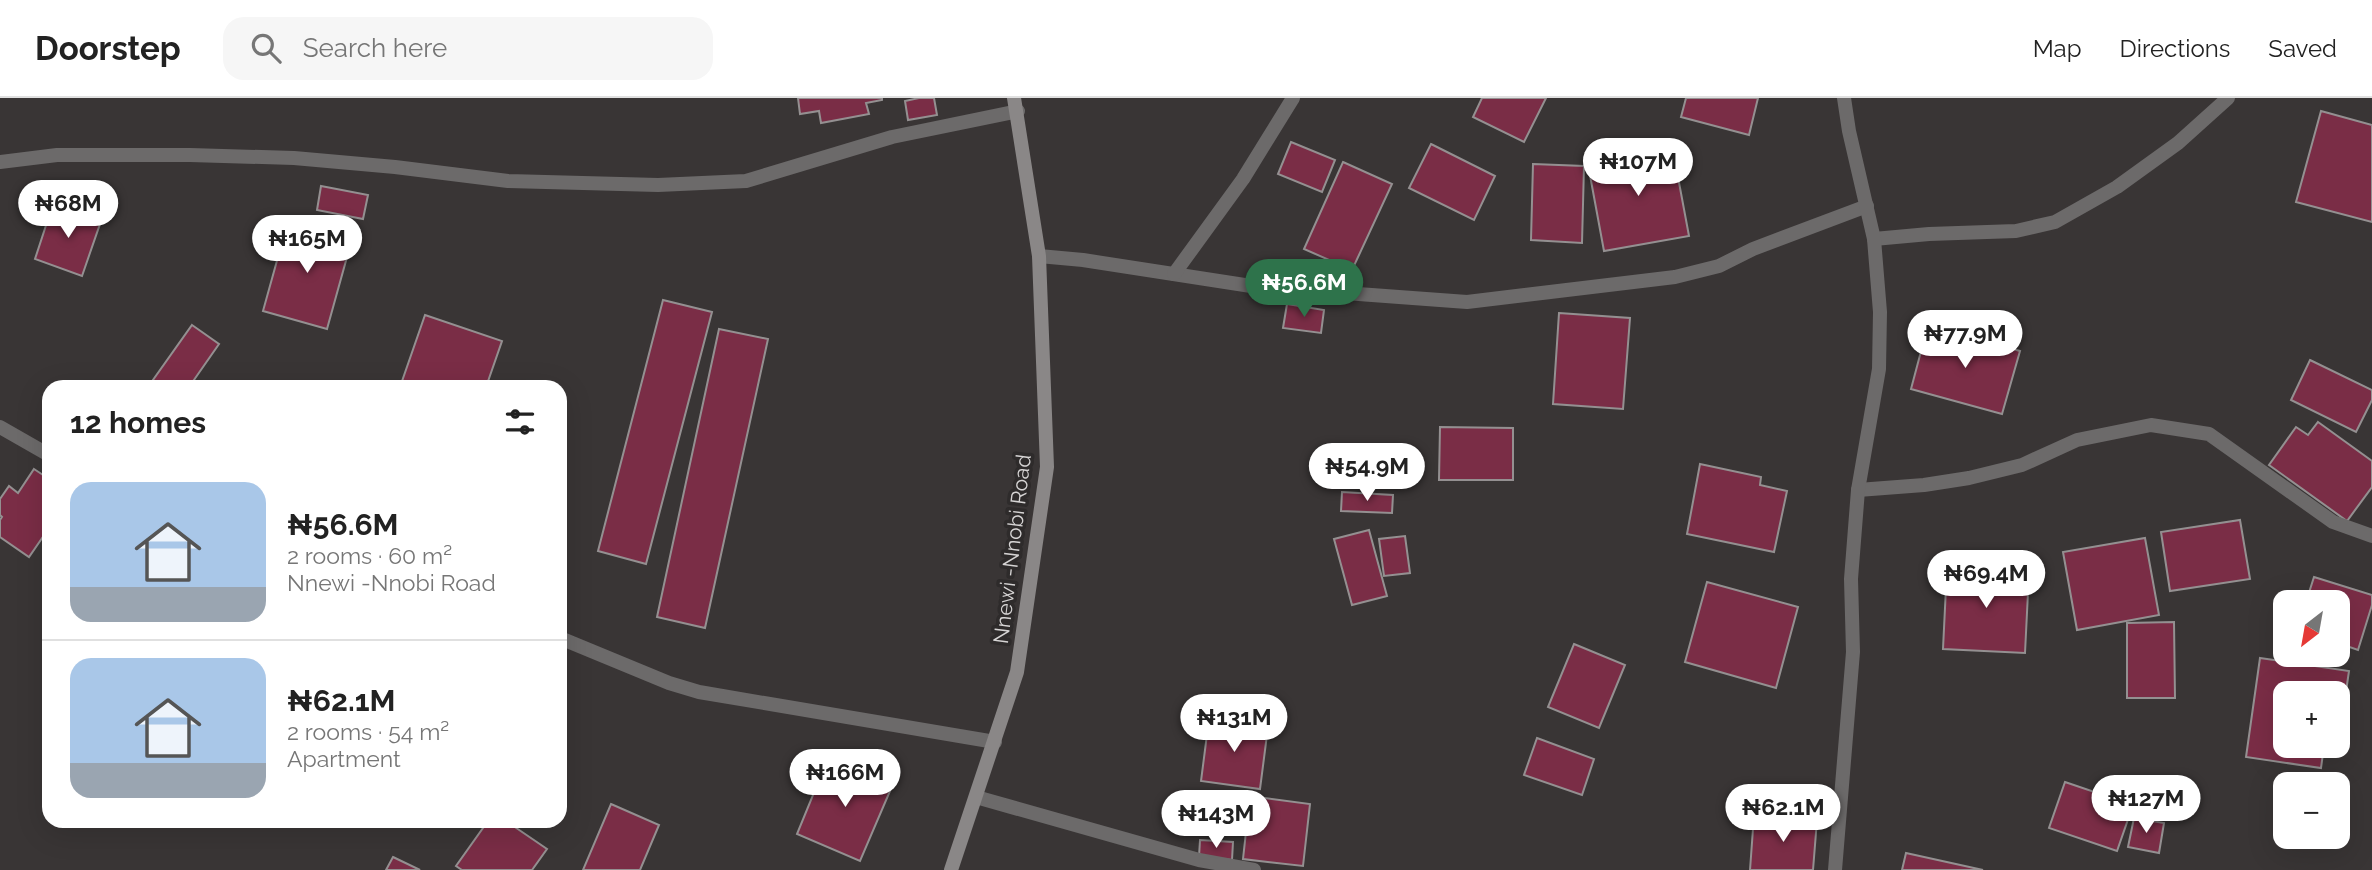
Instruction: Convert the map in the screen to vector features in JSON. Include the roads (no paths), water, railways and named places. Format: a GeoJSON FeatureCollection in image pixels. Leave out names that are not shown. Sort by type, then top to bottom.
{"type":"FeatureCollection","features":[{"type":"Feature","properties":{"kind":"main road","name":"Nnewi -Nnobi Road"},"geometry":{"type":"LineString","coordinates":[[950,870],[1017,672],[1047,467],[1040,256],[1016,105]]}},
{"type":"Feature","properties":{"kind":"street"},"geometry":{"type":"LineString","coordinates":[[1174,274],[1244,179],[1293,98]]}},
{"type":"Feature","properties":{"kind":"street"},"geometry":{"type":"LineString","coordinates":[[1835,870],[1853,652],[1851,579],[1858,490],[1879,369],[1880,312],[1874,239],[1844,98]]}},
{"type":"Feature","properties":{"kind":"street"},"geometry":{"type":"LineString","coordinates":[[1874,239],[2016,231],[2055,222],[2117,187],[2168,150],[2228,98]]}},
{"type":"Feature","properties":{"kind":"street"},"geometry":{"type":"LineString","coordinates":[[0,162],[57,155],[190,155],[395,167],[508,181],[659,185],[746,181],[892,137],[1016,105]]}},
{"type":"Feature","properties":{"kind":"street"},"geometry":{"type":"LineString","coordinates":[[1040,256],[1251,286],[1467,302],[1675,278],[1719,265],[1753,249],[1867,206]]}},
{"type":"Feature","properties":{"kind":"street"},"geometry":{"type":"LineString","coordinates":[[1858,490],[1924,485],[1969,478],[2022,465],[2077,440],[2151,425],[2209,434],[2333,522],[2372,536]]}},
{"type":"Feature","properties":{"kind":"street"},"geometry":{"type":"LineString","coordinates":[[0,427],[42,451]]}},
{"type":"Feature","properties":{"kind":"street"},"geometry":{"type":"LineString","coordinates":[[567,641],[669,683],[699,692],[995,741]]}},
{"type":"Feature","properties":{"kind":"street"},"geometry":{"type":"LineString","coordinates":[[976,797],[1199,860],[1254,870]]}}]}
